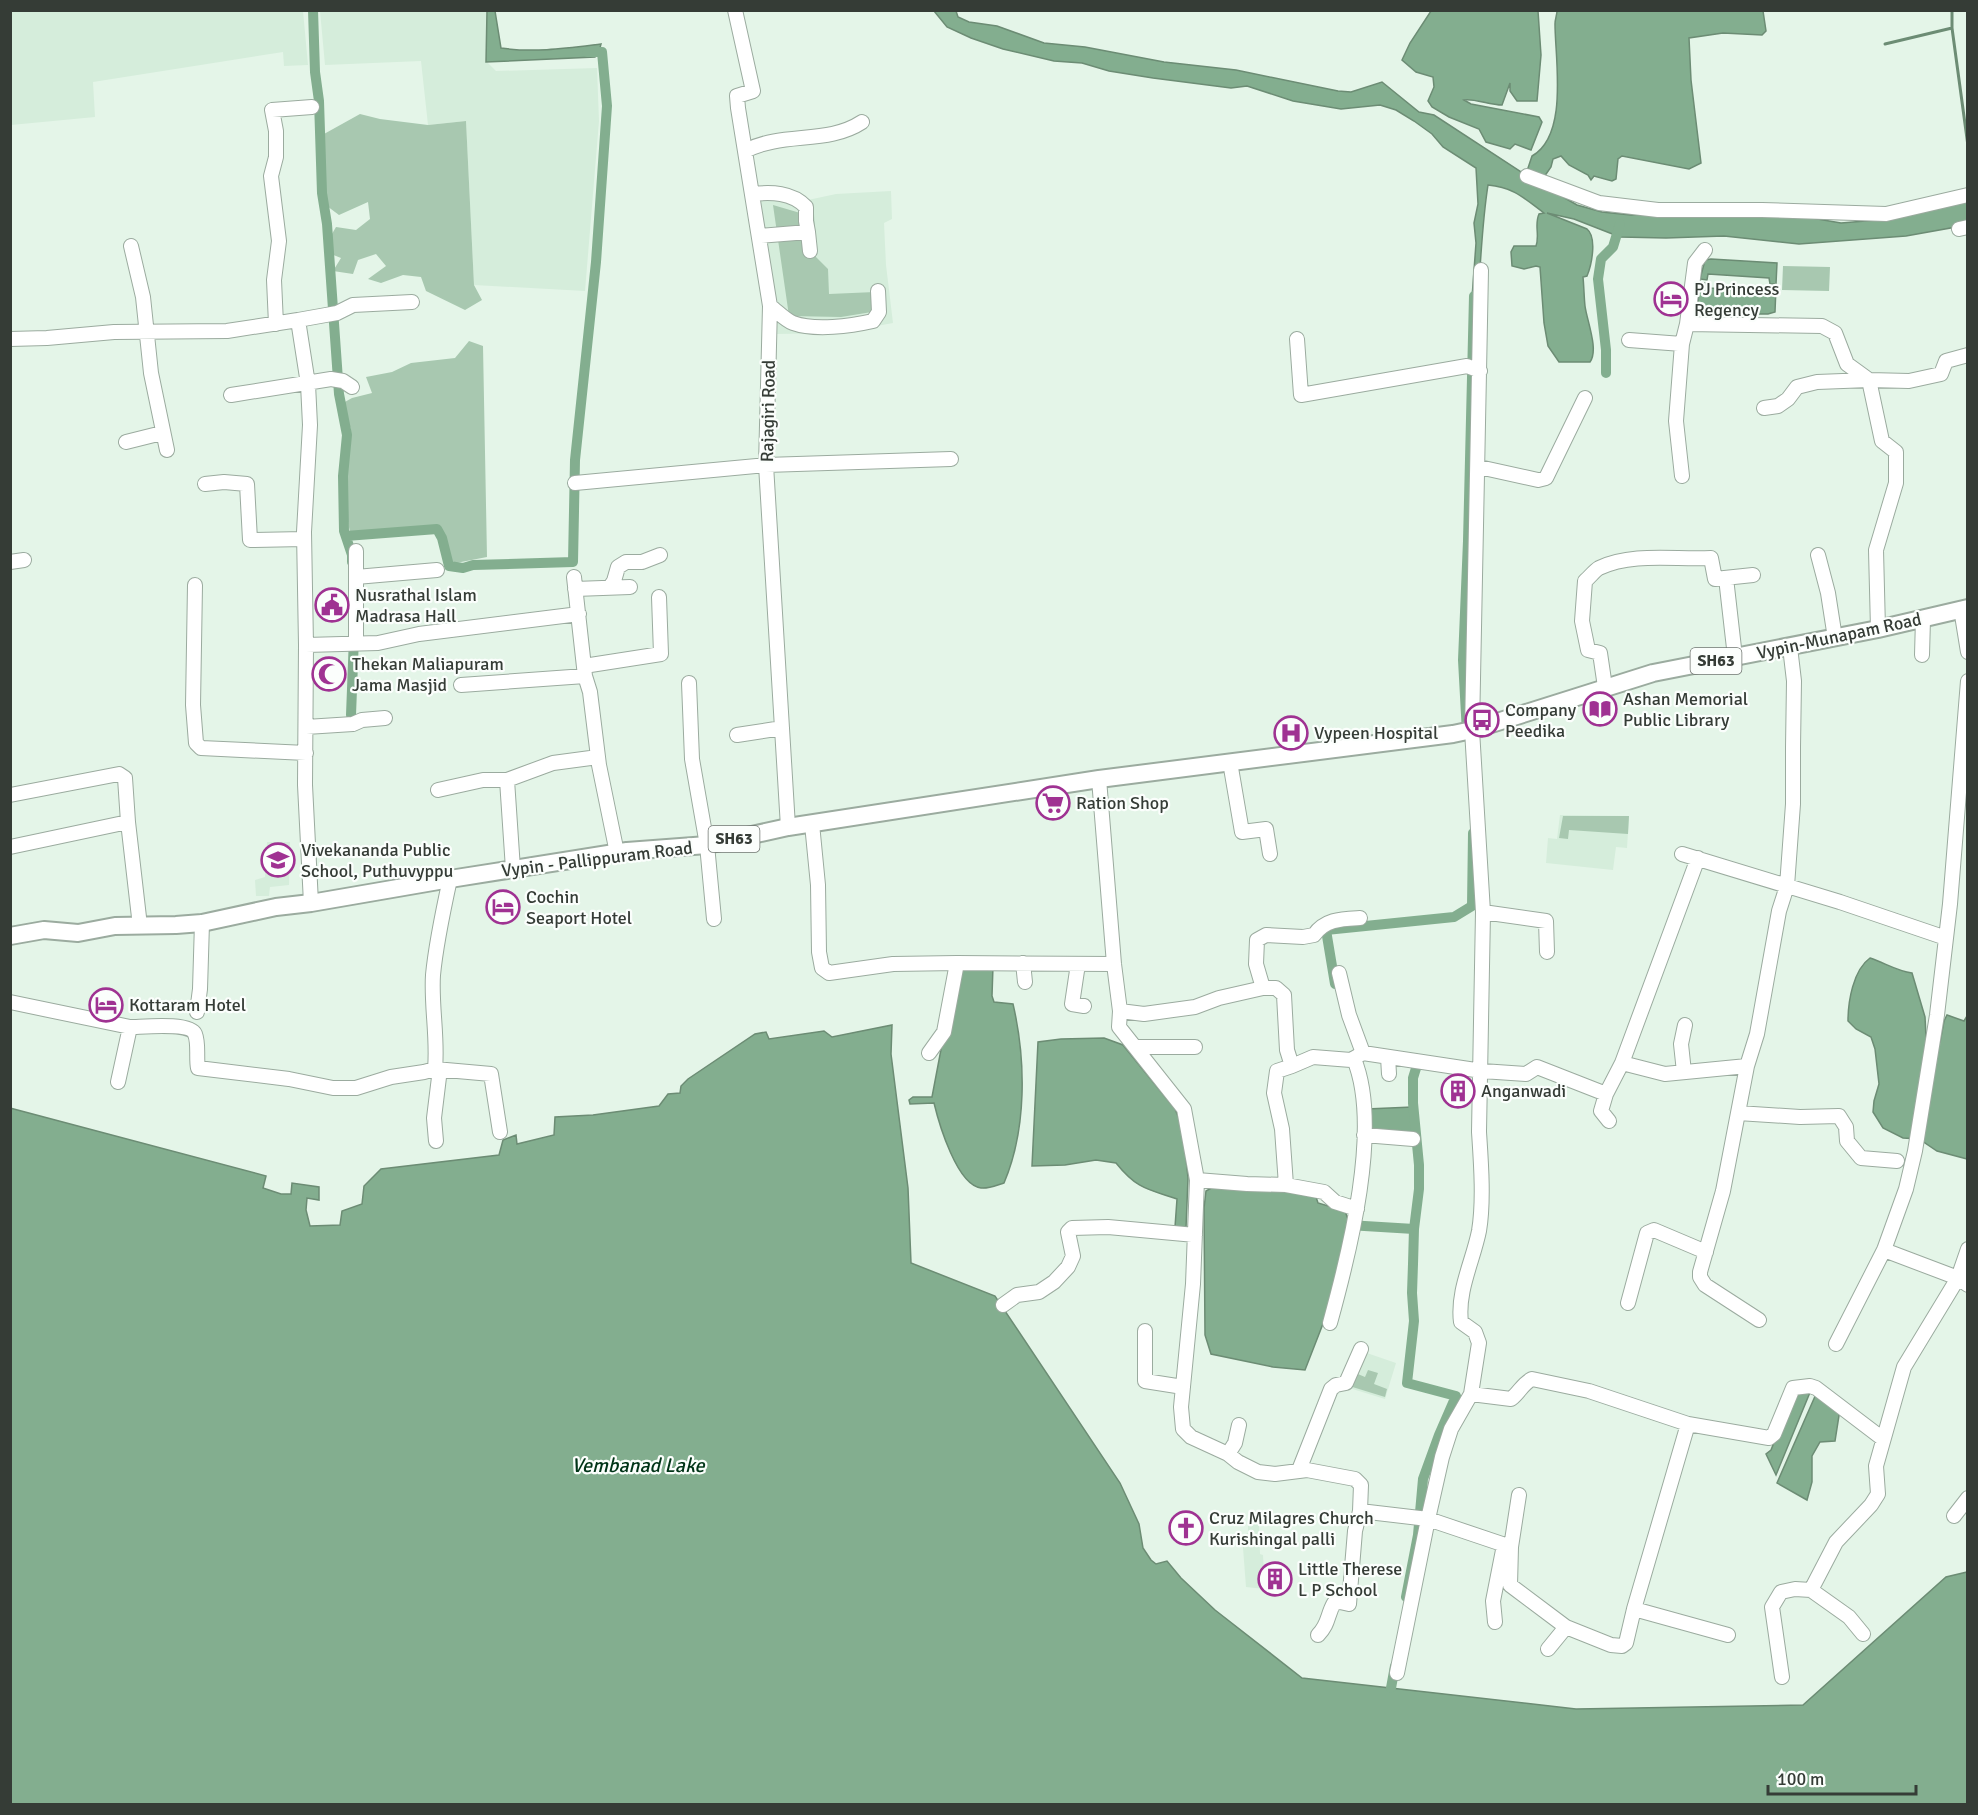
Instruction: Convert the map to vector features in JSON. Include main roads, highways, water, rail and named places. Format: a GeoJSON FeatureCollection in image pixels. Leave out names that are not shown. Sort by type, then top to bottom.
{"type":"FeatureCollection","features":[{"type":"Feature","properties":{"kind":"main road","name":"Vypin-Munapam Road"},"geometry":{"type":"LineString","coordinates":[[1466,731],[1653,673],[1835,638],[1964,609]]}},
{"type":"Feature","properties":{"kind":"main road","name":"Vypin - Pallippuram Road"},"geometry":{"type":"LineString","coordinates":[[10,936],[44,930],[78,933],[115,926],[201,922],[276,907],[618,853],[707,845],[788,828],[1099,779],[1466,731]]}},
{"type":"Feature","properties":{"kind":"water"},"geometry":{"type":"Polygon","coordinates":[[[487,11],[495,11],[501,48],[538,50],[601,44],[599,52],[595,57],[486,62],[487,11]]]}},
{"type":"Feature","properties":{"kind":"water"},"geometry":{"type":"Polygon","coordinates":[[[934,11],[956,11],[958,17],[969,22],[997,26],[1044,43],[1085,47],[1164,62],[1236,70],[1338,91],[1351,92],[1382,82],[1419,112],[1434,115],[1535,181],[1577,205],[1602,212],[1631,215],[1689,212],[1800,216],[1841,223],[1890,219],[1967,199],[1967,225],[1906,236],[1799,244],[1724,236],[1620,237],[1574,219],[1547,213],[1587,229],[1593,244],[1589,271],[1587,276],[1583,277],[1585,306],[1593,343],[1592,357],[1590,362],[1559,362],[1548,346],[1540,267],[1524,269],[1512,266],[1511,252],[1514,246],[1536,246],[1538,218],[1539,214],[1544,213],[1511,191],[1488,185],[1476,315],[1472,298],[1476,243],[1474,223],[1478,204],[1476,168],[1443,147],[1432,134],[1396,110],[1380,105],[1341,109],[1293,101],[1247,86],[1231,88],[1153,78],[1109,71],[1082,63],[1054,61],[1003,49],[971,38],[947,27],[934,11]]]}},
{"type":"Feature","properties":{"kind":"water"},"geometry":{"type":"Polygon","coordinates":[[[1431,11],[1538,11],[1541,55],[1537,101],[1517,101],[1510,91],[1510,83],[1502,105],[1464,100],[1471,104],[1539,117],[1542,122],[1531,150],[1515,144],[1510,149],[1486,142],[1479,129],[1449,117],[1432,107],[1428,101],[1434,87],[1433,77],[1416,72],[1402,60],[1431,11]]]}},
{"type":"Feature","properties":{"kind":"water"},"geometry":{"type":"Polygon","coordinates":[[[1557,11],[1763,11],[1766,31],[1762,35],[1723,33],[1689,38],[1691,80],[1701,163],[1689,169],[1622,156],[1618,159],[1616,179],[1612,181],[1594,176],[1591,180],[1588,175],[1569,165],[1561,156],[1553,159],[1544,177],[1533,173],[1528,168],[1532,156],[1544,146],[1556,114],[1555,24],[1557,11]]]}},
{"type":"Feature","properties":{"kind":"water"},"geometry":{"type":"Polygon","coordinates":[[[1705,260],[1777,263],[1776,284],[1770,284],[1769,278],[1708,274],[1707,280],[1700,279],[1705,260]]]}},
{"type":"Feature","properties":{"kind":"water"},"geometry":{"type":"Polygon","coordinates":[[[1700,283],[1707,283],[1709,288],[1769,292],[1770,287],[1776,287],[1775,312],[1768,314],[1700,314],[1697,312],[1700,283]]]}},
{"type":"Feature","properties":{"kind":"water"},"geometry":{"type":"Polygon","coordinates":[[[1870,958],[1912,973],[1925,1017],[1926,1037],[1934,1045],[1940,1042],[1947,1015],[1964,1021],[1967,1016],[1967,1159],[1937,1151],[1919,1139],[1903,1138],[1883,1128],[1873,1112],[1879,1084],[1875,1049],[1871,1037],[1856,1029],[1848,1021],[1850,996],[1856,978],[1859,970],[1870,958]]]}},
{"type":"Feature","properties":{"kind":"water"},"geometry":{"type":"Polygon","coordinates":[[[961,965],[993,966],[992,996],[994,1002],[1013,1004],[1020,1048],[1022,1094],[1012,1162],[1004,1183],[987,1188],[972,1184],[957,1165],[950,1152],[934,1103],[910,1104],[909,1100],[913,1097],[932,1097],[961,965]]]}},
{"type":"Feature","properties":{"kind":"water","name":"Vembanad Lake"},"geometry":{"type":"Polygon","coordinates":[[[892,1025],[891,1054],[908,1188],[911,1263],[995,1296],[1120,1483],[1139,1524],[1143,1548],[1151,1560],[1156,1564],[1167,1561],[1181,1578],[1215,1610],[1302,1678],[1576,1709],[1803,1705],[1946,1577],[1967,1572],[1967,1804],[11,1804],[10,1108],[266,1176],[263,1188],[281,1194],[291,1194],[292,1183],[319,1187],[319,1200],[307,1198],[306,1210],[310,1226],[340,1225],[342,1211],[362,1204],[364,1186],[381,1169],[499,1155],[503,1140],[516,1135],[517,1144],[554,1135],[555,1117],[593,1115],[659,1106],[668,1094],[680,1093],[681,1086],[688,1079],[755,1034],[766,1032],[769,1039],[824,1031],[832,1037],[892,1025]]]}},
{"type":"Feature","properties":{"kind":"water"},"geometry":{"type":"Polygon","coordinates":[[[1104,1038],[1123,1045],[1175,1109],[1183,1128],[1188,1178],[1186,1228],[1175,1227],[1177,1199],[1137,1183],[1116,1163],[1096,1160],[1065,1165],[1032,1166],[1038,1042],[1104,1038]]]}},
{"type":"Feature","properties":{"kind":"water"},"geometry":{"type":"Polygon","coordinates":[[[1412,1107],[1413,1136],[1365,1129],[1367,1109],[1412,1107]]]}},
{"type":"Feature","properties":{"kind":"water"},"geometry":{"type":"Polygon","coordinates":[[[1215,1186],[1315,1194],[1318,1203],[1345,1211],[1349,1222],[1333,1298],[1305,1370],[1273,1367],[1211,1354],[1205,1335],[1204,1208],[1206,1191],[1215,1186]]]}},
{"type":"Feature","properties":{"kind":"water"},"geometry":{"type":"Polygon","coordinates":[[[1811,1390],[1776,1475],[1766,1454],[1771,1450],[1794,1392],[1811,1390]]]}},
{"type":"Feature","properties":{"kind":"water"},"geometry":{"type":"Polygon","coordinates":[[[1816,1394],[1840,1409],[1835,1441],[1820,1442],[1812,1456],[1812,1482],[1807,1500],[1777,1483],[1816,1394]]]}},
{"type":"Feature","properties":{"kind":"waterway"},"geometry":{"type":"LineString","coordinates":[[313,10],[322,193],[327,224],[339,394],[347,435],[343,476],[344,531],[352,562]]}},
{"type":"Feature","properties":{"kind":"waterway"},"geometry":{"type":"LineString","coordinates":[[1952,10],[1952,28]]}},
{"type":"Feature","properties":{"kind":"waterway"},"geometry":{"type":"LineString","coordinates":[[1885,44],[1952,28],[1968,146]]}},
{"type":"Feature","properties":{"kind":"waterway"},"geometry":{"type":"LineString","coordinates":[[346,536],[437,529],[442,538],[449,566],[463,568],[473,565],[573,562],[575,460],[596,262],[607,106],[602,52],[587,52]]}},
{"type":"Feature","properties":{"kind":"waterway"},"geometry":{"type":"LineString","coordinates":[[1606,373],[1606,350],[1598,279],[1601,259],[1613,247],[1620,224]]}},
{"type":"Feature","properties":{"kind":"waterway"},"geometry":{"type":"LineString","coordinates":[[1467,733],[1463,660],[1474,296]]}},
{"type":"Feature","properties":{"kind":"waterway"},"geometry":{"type":"LineString","coordinates":[[351,715],[354,637]]}},
{"type":"Feature","properties":{"kind":"waterway"},"geometry":{"type":"LineString","coordinates":[[1335,984],[1326,930],[1454,917],[1472,906],[1473,833]]}},
{"type":"Feature","properties":{"kind":"waterway"},"geometry":{"type":"LineString","coordinates":[[1406,1597],[1418,1535],[1423,1479],[1456,1396],[1407,1383],[1414,1321],[1412,1293],[1414,1229],[1419,1189],[1413,1103],[1413,1078],[1417,1065]]}},
{"type":"Feature","properties":{"kind":"waterway"},"geometry":{"type":"LineString","coordinates":[[1348,1225],[1414,1229]]}},
{"type":"Feature","properties":{"kind":"waterway"},"geometry":{"type":"LineString","coordinates":[[1391,1688],[1395,1666]]}},
{"type":"Feature","properties":{"kind":"place","name":"PJ Princess Regency"},"geometry":{"type":"Point","coordinates":[1671,299]}},
{"type":"Feature","properties":{"kind":"place","name":"Nusrathal Islam Madrasa Hall"},"geometry":{"type":"Point","coordinates":[332,605]}},
{"type":"Feature","properties":{"kind":"place","name":"Thekan Maliapuram Jama Masjid"},"geometry":{"type":"Point","coordinates":[329,674]}},
{"type":"Feature","properties":{"kind":"place","name":"Ashan Memorial Public Library"},"geometry":{"type":"Point","coordinates":[1600,709]}},
{"type":"Feature","properties":{"kind":"place","name":"Company Peedika"},"geometry":{"type":"Point","coordinates":[1482,720]}},
{"type":"Feature","properties":{"kind":"place","name":"Vypeen Hospital"},"geometry":{"type":"Point","coordinates":[1291,733]}},
{"type":"Feature","properties":{"kind":"place","name":"Ration Shop"},"geometry":{"type":"Point","coordinates":[1053,803]}},
{"type":"Feature","properties":{"kind":"place","name":"Vivekananda Public School, Puthuvyppu"},"geometry":{"type":"Point","coordinates":[278,860]}},
{"type":"Feature","properties":{"kind":"place","name":"Cochin Seaport Hotel"},"geometry":{"type":"Point","coordinates":[503,907]}},
{"type":"Feature","properties":{"kind":"place","name":"Kottaram Hotel"},"geometry":{"type":"Point","coordinates":[106,1005]}},
{"type":"Feature","properties":{"kind":"place","name":"Anganwadi"},"geometry":{"type":"Point","coordinates":[1458,1091]}},
{"type":"Feature","properties":{"kind":"place","name":"Cruz Milagres Church Kurishingal palli"},"geometry":{"type":"Point","coordinates":[1186,1528]}},
{"type":"Feature","properties":{"kind":"place","name":"Little Therese L P School"},"geometry":{"type":"Point","coordinates":[1275,1579]}}]}
